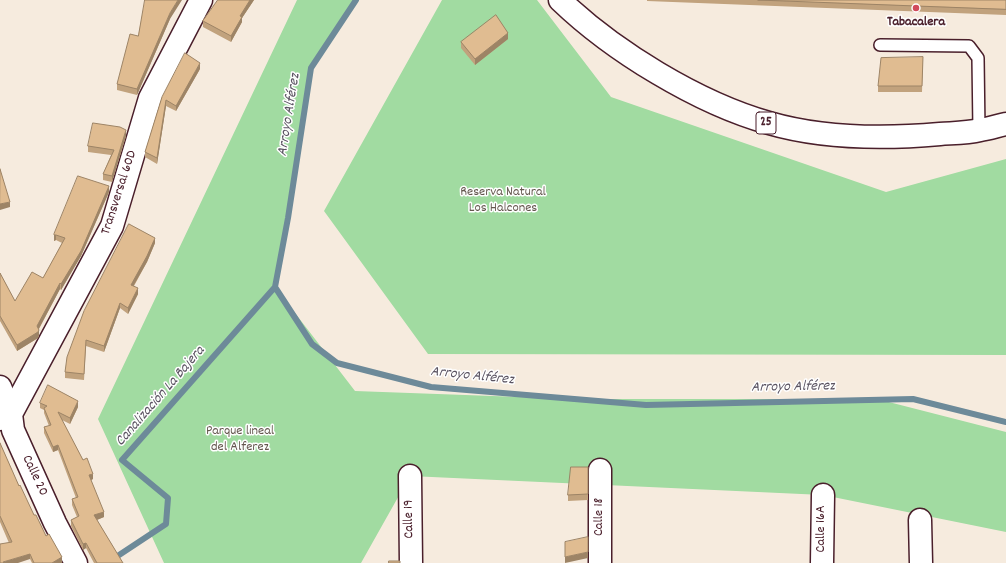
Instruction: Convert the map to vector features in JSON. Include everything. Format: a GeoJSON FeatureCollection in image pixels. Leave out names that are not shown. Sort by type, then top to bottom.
{"type":"FeatureCollection","features":[{"type":"Feature","properties":{"kind":"street","name":"Transversal 60D"},"geometry":{"type":"LineString","coordinates":[[6,416],[112,226],[150,98],[201,0]]}},
{"type":"Feature","properties":{"kind":"street","name":"25"},"geometry":{"type":"LineString","coordinates":[[560,0],[602,36],[673,81],[738,113],[770,124],[808,132],[845,136],[909,137],[979,130],[1006,124]]}},
{"type":"Feature","properties":{"kind":"street","name":"Calle 20"},"geometry":{"type":"LineString","coordinates":[[0,387],[6,416],[55,523],[76,563]]}},
{"type":"Feature","properties":{"kind":"street","name":"Calle 18"},"geometry":{"type":"LineString","coordinates":[[600,470],[600,563]]}},
{"type":"Feature","properties":{"kind":"street","name":"Calle 19"},"geometry":{"type":"LineString","coordinates":[[410,476],[411,563]]}},
{"type":"Feature","properties":{"kind":"street","name":"Calle 16A"},"geometry":{"type":"LineString","coordinates":[[822,563],[823,495]]}},
{"type":"Feature","properties":{"kind":"street"},"geometry":{"type":"LineString","coordinates":[[920,520],[922,563]]}},
{"type":"Feature","properties":{"kind":"lane"},"geometry":{"type":"LineString","coordinates":[[880,45],[969,46],[978,58],[979,130]]}},
{"type":"Feature","properties":{"kind":"green space","name":"Parque lineal del Alferez"},"geometry":{"type":"Polygon","coordinates":[[[297,0],[356,0],[311,68],[275,287],[355,391],[575,399],[877,399],[1006,432],[1006,532],[823,495],[410,476],[361,563],[164,563],[98,419],[297,0]]]}},
{"type":"Feature","properties":{"kind":"green space","name":"Reserva Natural Los Halcones"},"geometry":{"type":"Polygon","coordinates":[[[442,0],[537,0],[611,97],[886,192],[1006,159],[1006,355],[428,354],[324,211],[442,0]]]}},
{"type":"Feature","properties":{"kind":"building"},"geometry":{"type":"Polygon","coordinates":[[[145,0],[178,0],[170,13],[137,89],[117,84],[130,34],[138,36],[145,0]]]}},
{"type":"Feature","properties":{"kind":"building"},"geometry":{"type":"Polygon","coordinates":[[[218,0],[250,0],[240,16],[242,17],[231,36],[203,21],[218,0]]]}},
{"type":"Feature","properties":{"kind":"building"},"geometry":{"type":"Polygon","coordinates":[[[758,0],[1006,0],[1006,9],[758,0]]]}},
{"type":"Feature","properties":{"kind":"building"},"geometry":{"type":"Polygon","coordinates":[[[496,15],[508,33],[475,59],[461,42],[496,15]]]}},
{"type":"Feature","properties":{"kind":"building"},"geometry":{"type":"Polygon","coordinates":[[[185,53],[200,63],[176,106],[166,100],[157,158],[145,152],[162,97],[185,53]]]}},
{"type":"Feature","properties":{"kind":"building"},"geometry":{"type":"Polygon","coordinates":[[[923,57],[922,86],[878,86],[881,58],[923,57]]]}},
{"type":"Feature","properties":{"kind":"building"},"geometry":{"type":"Polygon","coordinates":[[[93,123],[120,127],[126,130],[112,176],[103,174],[114,150],[88,146],[93,123]]]}},
{"type":"Feature","properties":{"kind":"building"},"geometry":{"type":"Polygon","coordinates":[[[0,169],[10,202],[0,204],[0,169]]]}},
{"type":"Feature","properties":{"kind":"building"},"geometry":{"type":"Polygon","coordinates":[[[78,176],[109,186],[81,251],[61,284],[60,283],[37,326],[39,330],[38,332],[17,345],[0,316],[0,273],[15,301],[32,272],[43,278],[65,238],[54,234],[78,176]]]}},
{"type":"Feature","properties":{"kind":"building"},"geometry":{"type":"Polygon","coordinates":[[[129,224],[155,238],[131,285],[138,288],[128,308],[120,303],[104,346],[86,340],[84,374],[65,372],[67,357],[84,311],[129,224]]]}},
{"type":"Feature","properties":{"kind":"building"},"geometry":{"type":"Polygon","coordinates":[[[48,385],[78,401],[70,418],[58,412],[83,460],[87,458],[93,474],[89,475],[104,512],[94,515],[123,563],[97,563],[86,543],[83,544],[71,520],[79,516],[72,499],[78,497],[58,445],[53,447],[44,427],[51,425],[44,408],[47,406],[40,403],[48,385]]]}},
{"type":"Feature","properties":{"kind":"building"},"geometry":{"type":"Polygon","coordinates":[[[0,443],[34,515],[36,515],[46,536],[49,534],[62,557],[52,563],[34,563],[30,554],[0,563],[0,544],[12,542],[0,516],[0,443]]]}},
{"type":"Feature","properties":{"kind":"building"},"geometry":{"type":"Polygon","coordinates":[[[571,467],[588,467],[588,494],[568,495],[571,467]]]}},
{"type":"Feature","properties":{"kind":"building"},"geometry":{"type":"Polygon","coordinates":[[[588,537],[588,552],[565,557],[565,542],[588,537]]]}},
{"type":"Feature","properties":{"kind":"building"},"geometry":{"type":"Polygon","coordinates":[[[389,561],[400,561],[400,563],[389,563],[389,561]]]}},
{"type":"Feature","properties":{"kind":"waterway","name":"Arroyo Alférez"},"geometry":{"type":"LineString","coordinates":[[356,0],[311,68],[288,218],[275,287],[312,344],[337,363],[431,387],[646,405],[913,399],[1006,422]]}},
{"type":"Feature","properties":{"kind":"waterway","name":"Canalización La Bajera"},"geometry":{"type":"LineString","coordinates":[[107,563],[166,524],[168,498],[122,460],[275,287]]}},
{"type":"Feature","properties":{"kind":"place","name":"Tabacalera"},"geometry":{"type":"Point","coordinates":[916,8]}}]}
